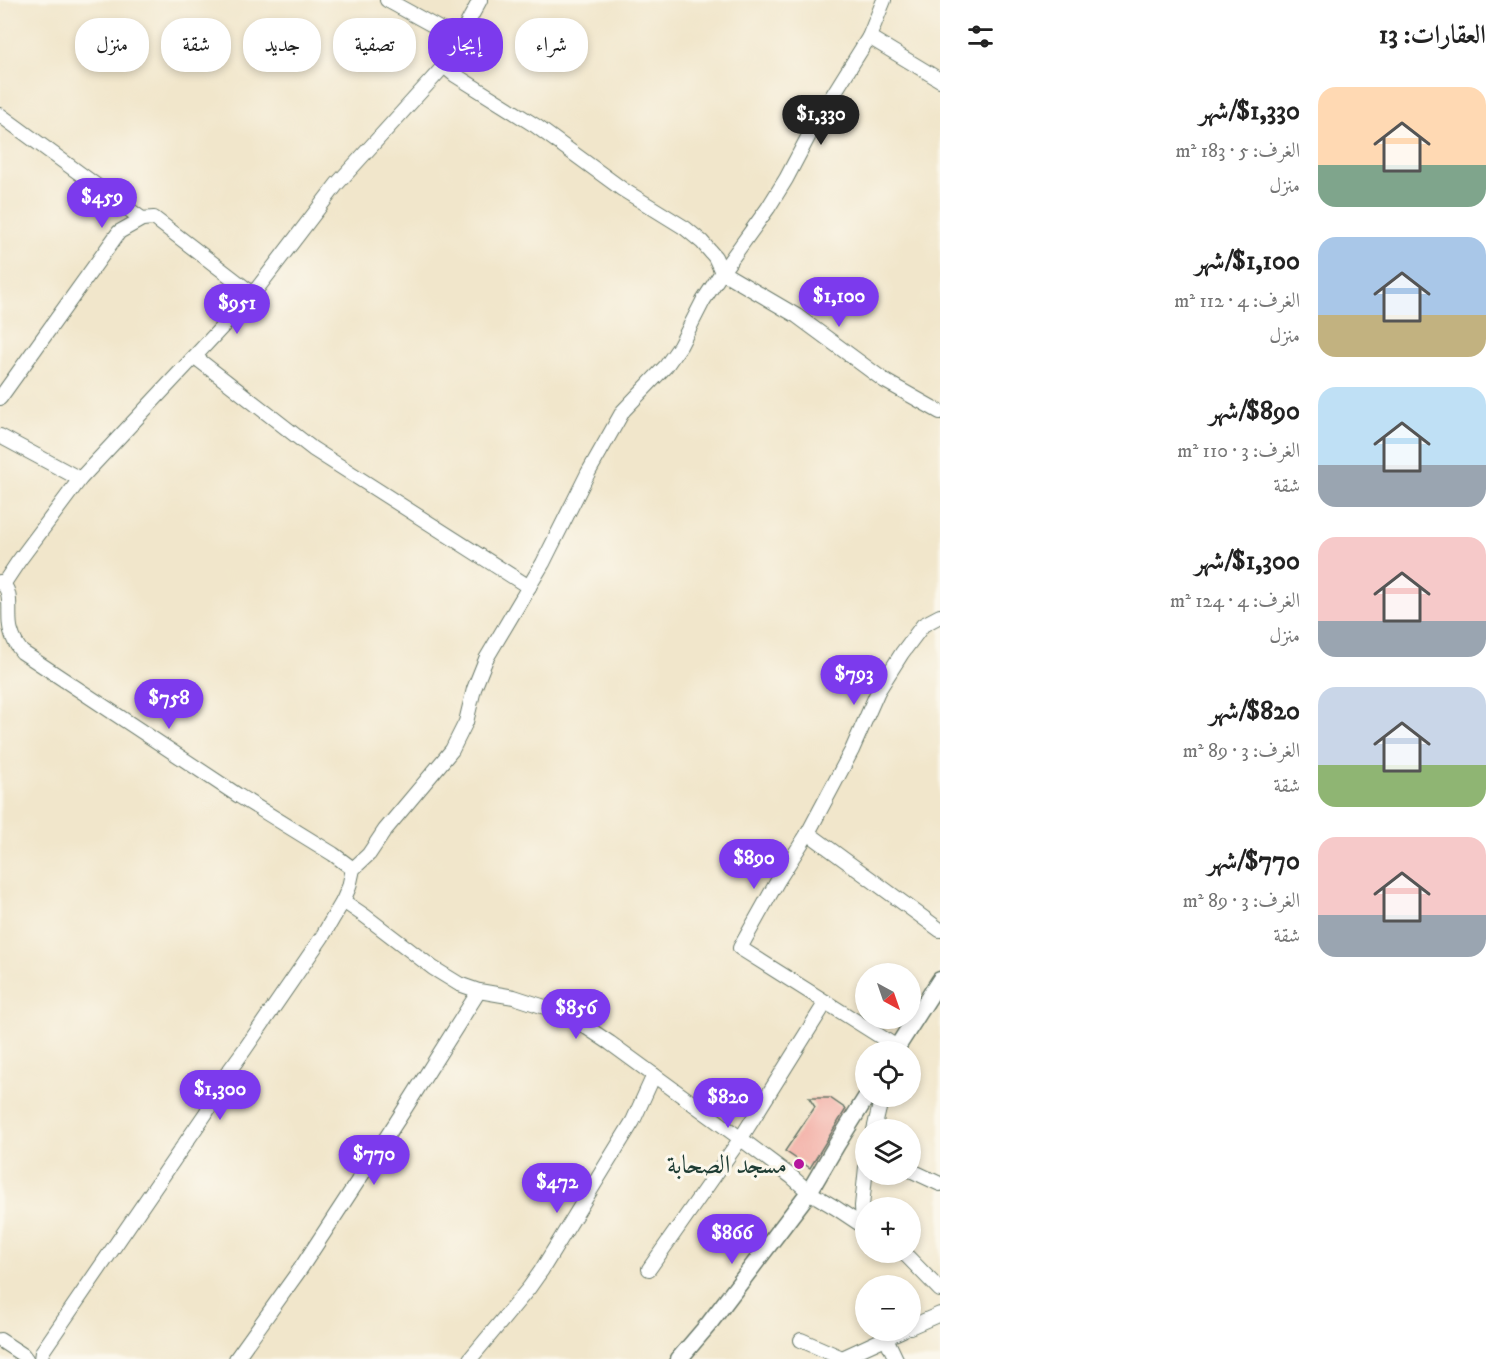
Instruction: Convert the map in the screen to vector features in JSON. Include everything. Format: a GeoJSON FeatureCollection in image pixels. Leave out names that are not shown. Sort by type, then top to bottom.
{"type":"FeatureCollection","features":[{"type":"Feature","properties":{"kind":"street"},"geometry":{"type":"LineString","coordinates":[[387,0],[428,23]]}},
{"type":"Feature","properties":{"kind":"street"},"geometry":{"type":"LineString","coordinates":[[470,18],[480,0]]}},
{"type":"Feature","properties":{"kind":"street"},"geometry":{"type":"LineString","coordinates":[[41,1359],[42,1352],[206,1113],[226,1075],[322,937],[343,901],[353,869],[369,854],[385,830],[452,750],[466,722],[474,689],[486,659],[543,563],[588,473],[623,411],[666,366],[680,346],[703,301],[768,208],[868,38],[884,0]]}},
{"type":"Feature","properties":{"kind":"street"},"geometry":{"type":"LineString","coordinates":[[868,38],[940,80]]}},
{"type":"Feature","properties":{"kind":"street"},"geometry":{"type":"LineString","coordinates":[[353,869],[22,652],[10,630],[9,600],[2,582],[80,479],[253,294],[337,184],[439,72]]}},
{"type":"Feature","properties":{"kind":"street"},"geometry":{"type":"LineString","coordinates":[[451,72],[536,126],[622,189],[685,228],[715,257],[723,272],[797,316],[885,381],[940,412]]}},
{"type":"Feature","properties":{"kind":"street"},"geometry":{"type":"LineString","coordinates":[[0,115],[142,219]]}},
{"type":"Feature","properties":{"kind":"street"},"geometry":{"type":"LineString","coordinates":[[0,398],[119,232],[142,219],[154,218],[253,294]]}},
{"type":"Feature","properties":{"kind":"street"},"geometry":{"type":"LineString","coordinates":[[195,357],[313,449],[529,587]]}},
{"type":"Feature","properties":{"kind":"street"},"geometry":{"type":"LineString","coordinates":[[0,436],[80,479]]}},
{"type":"Feature","properties":{"kind":"street"},"geometry":{"type":"LineString","coordinates":[[883,1041],[740,948],[808,833],[852,750],[878,691],[923,625],[940,616]]}},
{"type":"Feature","properties":{"kind":"street"},"geometry":{"type":"LineString","coordinates":[[808,833],[940,930]]}},
{"type":"Feature","properties":{"kind":"street"},"geometry":{"type":"LineString","coordinates":[[343,901],[433,968],[459,984],[479,991],[514,997],[550,1009],[580,1023],[610,1042],[741,1138],[810,1192],[855,1221]]}},
{"type":"Feature","properties":{"kind":"street"},"geometry":{"type":"LineString","coordinates":[[900,1041],[940,980]]}},
{"type":"Feature","properties":{"kind":"street"},"geometry":{"type":"LineString","coordinates":[[240,1357],[308,1258],[479,991]]}},
{"type":"Feature","properties":{"kind":"street"},"geometry":{"type":"LineString","coordinates":[[649,1269],[741,1138],[826,1002]]}},
{"type":"Feature","properties":{"kind":"street"},"geometry":{"type":"LineString","coordinates":[[470,1359],[541,1271],[633,1121],[654,1075]]}},
{"type":"Feature","properties":{"kind":"street"},"geometry":{"type":"LineString","coordinates":[[679,1359],[708,1325],[810,1192],[860,1107]]}},
{"type":"Feature","properties":{"kind":"street"},"geometry":{"type":"LineString","coordinates":[[921,1175],[940,1184]]}},
{"type":"Feature","properties":{"kind":"street"},"geometry":{"type":"LineString","coordinates":[[914,1263],[940,1290]]}},
{"type":"Feature","properties":{"kind":"street"},"geometry":{"type":"LineString","coordinates":[[921,1322],[940,1314]]}},
{"type":"Feature","properties":{"kind":"street"},"geometry":{"type":"LineString","coordinates":[[0,1340],[26,1359]]}},
{"type":"Feature","properties":{"kind":"street"},"geometry":{"type":"LineString","coordinates":[[801,1340],[842,1358],[879,1341]]}},
{"type":"Feature","properties":{"kind":"street"},"geometry":{"type":"LineString","coordinates":[[887,1341],[896,1359]]}},
{"type":"Feature","properties":{"kind":"building"},"geometry":{"type":"Polygon","coordinates":[[[809,1098],[830,1098],[846,1109],[810,1168],[785,1151],[815,1107],[809,1098]]]}},
{"type":"Feature","properties":{"kind":"place","name":"مسجد الصحابة"},"geometry":{"type":"Point","coordinates":[799,1164]}}]}
